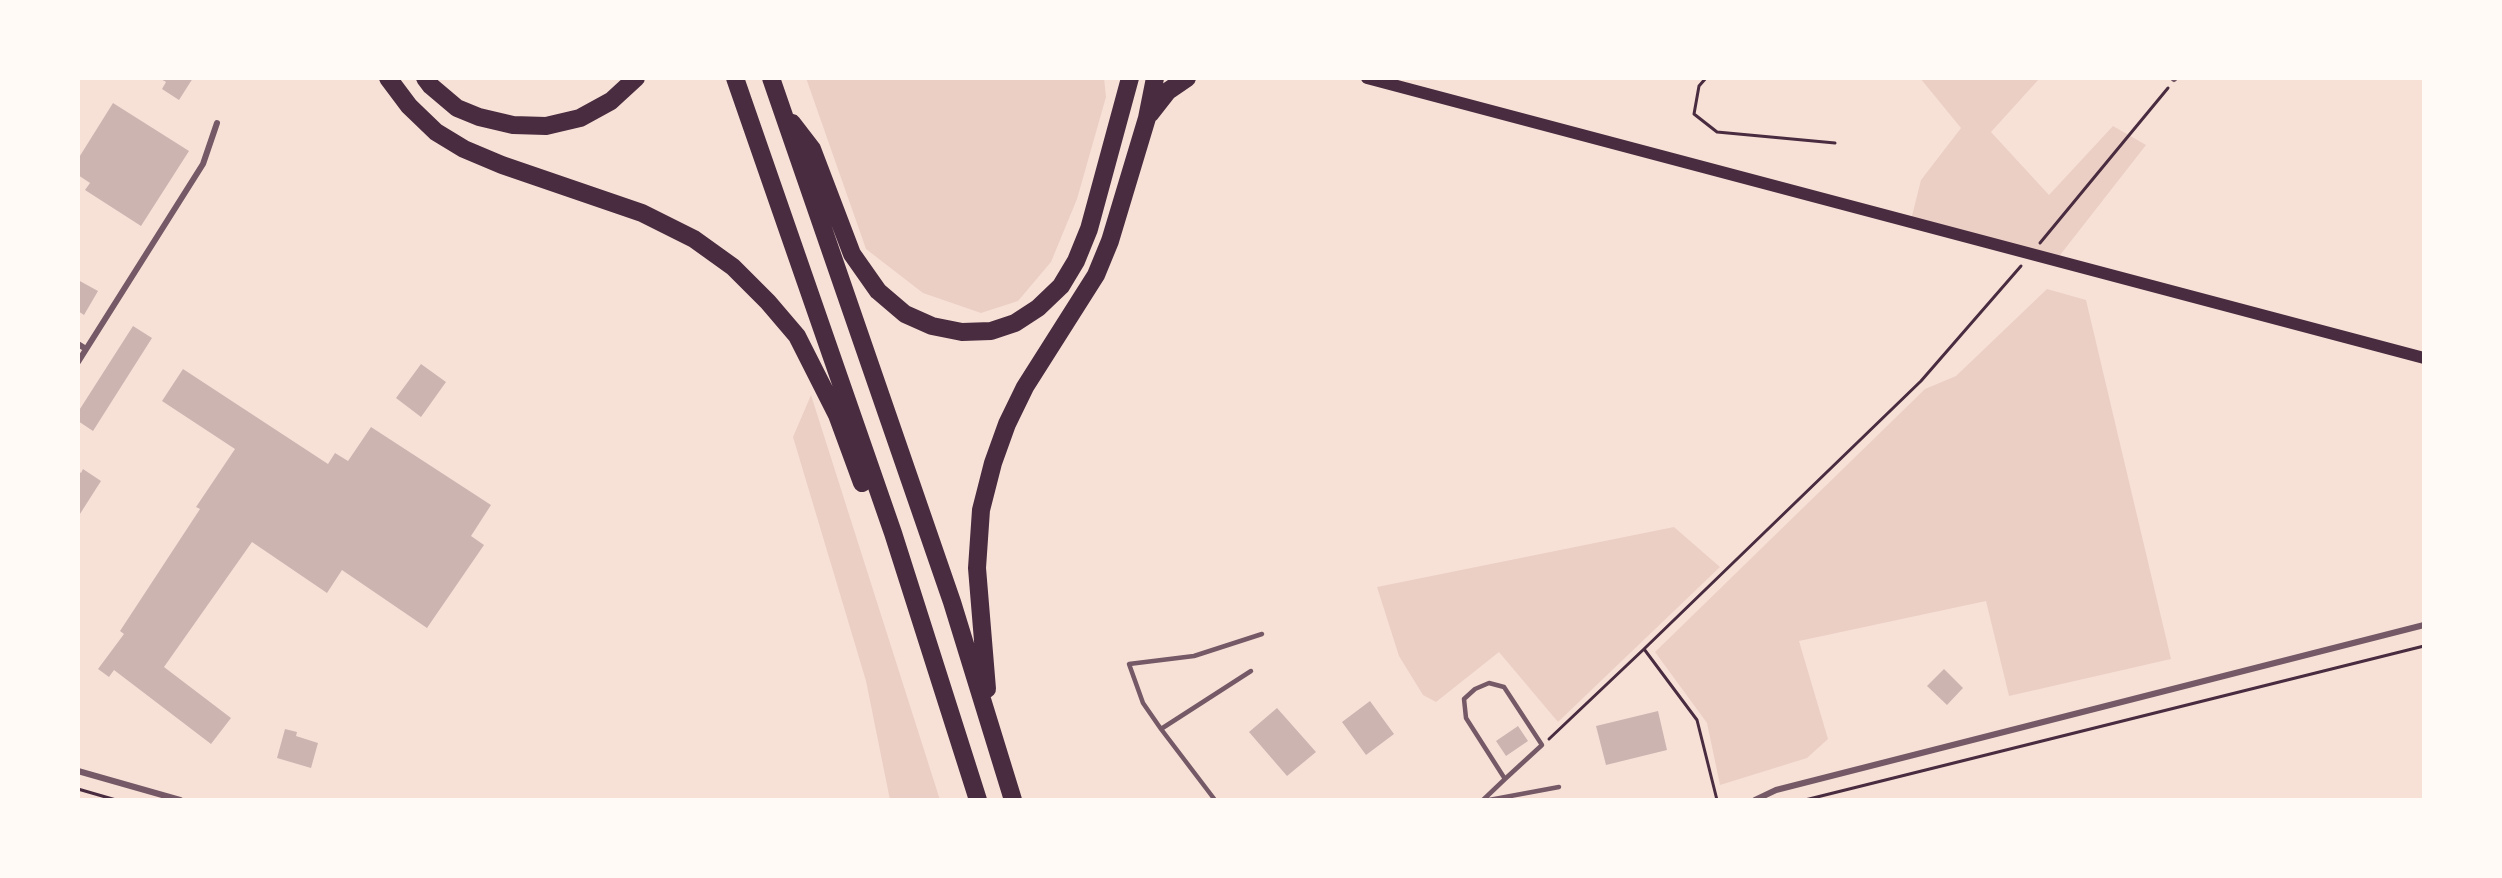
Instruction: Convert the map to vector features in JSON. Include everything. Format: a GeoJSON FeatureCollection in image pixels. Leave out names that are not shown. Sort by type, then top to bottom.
{"type":"FeatureCollection","features":[{"type":"Feature","properties":{"kind":"highway"},"geometry":{"type":"LineString","coordinates":[[388,78],[409,106],[436,132],[465,149],[502,165],[642,213],[694,239],[733,267],[768,302],[797,336],[837,414],[872,510],[892,533]]}},
{"type":"Feature","properties":{"kind":"highway"},"geometry":{"type":"LineString","coordinates":[[425,78],[457,108],[479,117],[513,125],[546,126],[580,118],[611,101],[636,78]]}},
{"type":"Feature","properties":{"kind":"highway"},"geometry":{"type":"LineString","coordinates":[[735,78],[892,533],[978,800]]}},
{"type":"Feature","properties":{"kind":"highway"},"geometry":{"type":"LineString","coordinates":[[771,78],[952,602],[1013,800]]}},
{"type":"Feature","properties":{"kind":"highway"},"geometry":{"type":"LineString","coordinates":[[1120,78],[1124,96]]}},
{"type":"Feature","properties":{"kind":"highway"},"geometry":{"type":"LineString","coordinates":[[782,110],[812,149],[852,254],[878,291],[905,314],[932,326],[962,332],[991,331],[1015,323],[1038,308],[1061,286],[1076,261],[1089,229],[1130,78]]}},
{"type":"Feature","properties":{"kind":"highway"},"geometry":{"type":"LineString","coordinates":[[991,727],[976,568],[981,510],[993,464],[1007,424],[1025,387],[1096,275],[1110,241],[1147,118],[1155,78]]}},
{"type":"Feature","properties":{"kind":"highway"},"geometry":{"type":"LineString","coordinates":[[1147,118],[1168,91],[1187,78]]}},
{"type":"Feature","properties":{"kind":"main road"},"geometry":{"type":"LineString","coordinates":[[1367,78],[2424,358]]}},
{"type":"Feature","properties":{"kind":"street"},"geometry":{"type":"LineString","coordinates":[[78,362],[203,164],[217,123]]}},
{"type":"Feature","properties":{"kind":"street"},"geometry":{"type":"LineString","coordinates":[[78,344],[86,349]]}},
{"type":"Feature","properties":{"kind":"street"},"geometry":{"type":"LineString","coordinates":[[1755,800],[1776,790],[2424,625]]}},
{"type":"Feature","properties":{"kind":"street"},"geometry":{"type":"LineString","coordinates":[[78,771],[180,800]]}},
{"type":"Feature","properties":{"kind":"lane"},"geometry":{"type":"LineString","coordinates":[[1215,800],[1143,703],[1129,664],[1194,656],[1262,634]]}},
{"type":"Feature","properties":{"kind":"lane"},"geometry":{"type":"LineString","coordinates":[[1161,729],[1251,671]]}},
{"type":"Feature","properties":{"kind":"lane"},"geometry":{"type":"LineString","coordinates":[[1483,800],[1542,745],[1504,687],[1489,683],[1475,689],[1464,699],[1466,718],[1505,779]]}},
{"type":"Feature","properties":{"kind":"lane"},"geometry":{"type":"LineString","coordinates":[[1489,800],[1559,787]]}},
{"type":"Feature","properties":{"kind":"path"},"geometry":{"type":"LineString","coordinates":[[1706,78],[1699,86],[1694,114],[1717,132],[1835,144]]}},
{"type":"Feature","properties":{"kind":"path"},"geometry":{"type":"LineString","coordinates":[[2052,229],[2175,79]]}},
{"type":"Feature","properties":{"kind":"path"},"geometry":{"type":"LineString","coordinates":[[1542,745],[1921,381],[2008,281]]}},
{"type":"Feature","properties":{"kind":"path"},"geometry":{"type":"LineString","coordinates":[[1805,800],[2424,646]]}},
{"type":"Feature","properties":{"kind":"path"},"geometry":{"type":"LineString","coordinates":[[1644,649],[1697,720],[1717,800]]}},
{"type":"Feature","properties":{"kind":"path"},"geometry":{"type":"LineString","coordinates":[[78,789],[116,800]]}},
{"type":"Feature","properties":{"kind":"shaded area"},"geometry":{"type":"Polygon","coordinates":[[[806,78],[1104,78],[1106,97],[1077,199],[1051,262],[1018,301],[981,313],[923,293],[866,249],[806,78]]]}},
{"type":"Feature","properties":{"kind":"shaded area"},"geometry":{"type":"Polygon","coordinates":[[[1920,78],[2040,78],[1991,132],[2049,195],[2113,126],[2146,145],[2057,259],[1911,220],[1921,180],[1961,128],[1920,78]]]}},
{"type":"Feature","properties":{"kind":"shaded area"},"geometry":{"type":"Polygon","coordinates":[[[2047,289],[2086,300],[2171,659],[2009,696],[1986,601],[1799,641],[1828,739],[1807,758],[1720,785],[1707,723],[1655,652],[1925,389],[1956,376],[2047,289]]]}},
{"type":"Feature","properties":{"kind":"shaded area"},"geometry":{"type":"Polygon","coordinates":[[[811,395],[940,800],[890,800],[866,681],[793,437],[811,395]]]}},
{"type":"Feature","properties":{"kind":"shaded area"},"geometry":{"type":"Polygon","coordinates":[[[1674,527],[1720,567],[1558,722],[1499,652],[1436,702],[1423,695],[1399,656],[1377,587],[1674,527]]]}},
{"type":"Feature","properties":{"kind":"building"},"geometry":{"type":"Polygon","coordinates":[[[159,78],[193,78],[179,100],[162,89],[166,82],[159,78]]]}},
{"type":"Feature","properties":{"kind":"building"},"geometry":{"type":"Polygon","coordinates":[[[113,103],[189,151],[141,226],[85,190],[90,183],[78,175],[78,159],[113,103]]]}},
{"type":"Feature","properties":{"kind":"building"},"geometry":{"type":"Polygon","coordinates":[[[78,280],[98,291],[84,315],[78,311],[78,280]]]}},
{"type":"Feature","properties":{"kind":"building"},"geometry":{"type":"Polygon","coordinates":[[[133,326],[152,338],[93,431],[78,421],[78,412],[133,326]]]}},
{"type":"Feature","properties":{"kind":"building"},"geometry":{"type":"Polygon","coordinates":[[[421,364],[446,382],[421,417],[396,398],[421,364]]]}},
{"type":"Feature","properties":{"kind":"building"},"geometry":{"type":"Polygon","coordinates":[[[183,369],[328,464],[335,453],[348,461],[371,427],[491,505],[471,536],[484,545],[427,628],[342,570],[327,593],[252,542],[164,667],[231,718],[211,744],[114,670],[109,677],[98,669],[124,634],[120,631],[200,509],[196,507],[235,449],[162,401],[183,369]]]}},
{"type":"Feature","properties":{"kind":"building"},"geometry":{"type":"Polygon","coordinates":[[[83,469],[101,481],[78,517],[78,471],[81,473],[83,469]]]}},
{"type":"Feature","properties":{"kind":"building"},"geometry":{"type":"Polygon","coordinates":[[[1944,669],[1963,688],[1947,705],[1927,686],[1944,669]]]}},
{"type":"Feature","properties":{"kind":"building"},"geometry":{"type":"Polygon","coordinates":[[[1370,701],[1394,734],[1366,755],[1342,722],[1370,701]]]}},
{"type":"Feature","properties":{"kind":"building"},"geometry":{"type":"Polygon","coordinates":[[[1277,708],[1316,752],[1287,776],[1249,732],[1277,708]]]}},
{"type":"Feature","properties":{"kind":"building"},"geometry":{"type":"Polygon","coordinates":[[[1658,711],[1667,750],[1606,765],[1596,726],[1658,711]]]}},
{"type":"Feature","properties":{"kind":"building"},"geometry":{"type":"Polygon","coordinates":[[[1518,726],[1528,741],[1506,756],[1496,741],[1518,726]]]}},
{"type":"Feature","properties":{"kind":"building"},"geometry":{"type":"Polygon","coordinates":[[[285,729],[297,732],[296,736],[318,743],[311,768],[277,758],[285,729]]]}}]}
